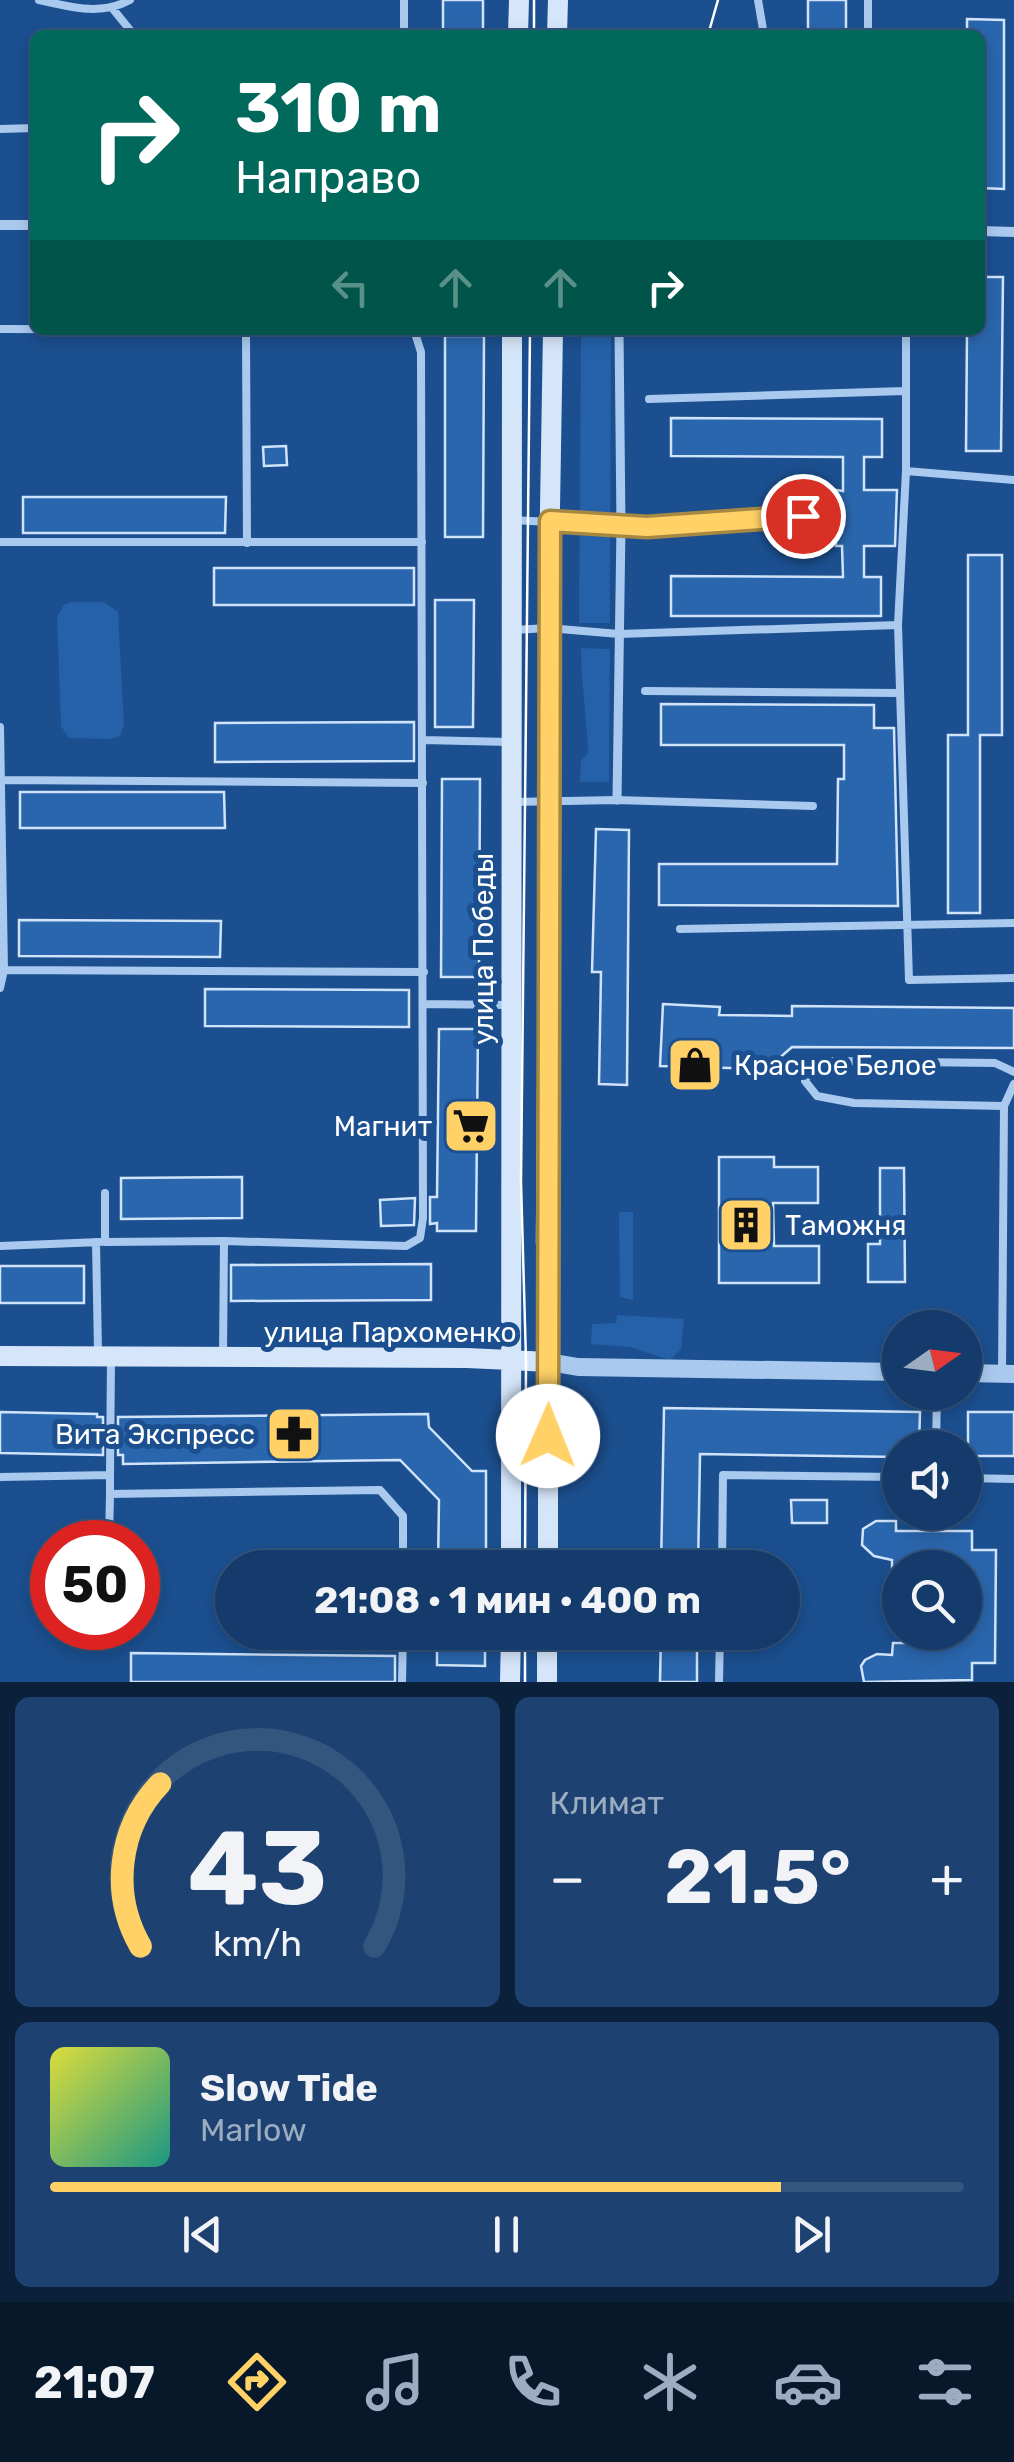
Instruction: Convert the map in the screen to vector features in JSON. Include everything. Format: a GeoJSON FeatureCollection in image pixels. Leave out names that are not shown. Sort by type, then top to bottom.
{"type":"FeatureCollection","features":[{"type":"Feature","properties":{"kind":"main road"},"geometry":{"type":"LineString","coordinates":[[518,30],[519,0]]}},
{"type":"Feature","properties":{"kind":"main road"},"geometry":{"type":"LineString","coordinates":[[557,30],[558,0]]}},
{"type":"Feature","properties":{"kind":"main road","name":"улица Победы"},"geometry":{"type":"LineString","coordinates":[[511,1550],[512,335]]}},
{"type":"Feature","properties":{"kind":"main road"},"geometry":{"type":"LineString","coordinates":[[548,1550],[548,628],[554,335]]}},
{"type":"Feature","properties":{"kind":"main road","name":"улица Пархоменко"},"geometry":{"type":"LineString","coordinates":[[0,1356],[549,1362]]}},
{"type":"Feature","properties":{"kind":"main road"},"geometry":{"type":"LineString","coordinates":[[510,1682],[511,1650]]}},
{"type":"Feature","properties":{"kind":"main road"},"geometry":{"type":"LineString","coordinates":[[547,1682],[548,1650]]}},
{"type":"Feature","properties":{"kind":"street"},"geometry":{"type":"LineString","coordinates":[[0,225],[30,225]]}},
{"type":"Feature","properties":{"kind":"street"},"geometry":{"type":"LineString","coordinates":[[985,231],[1014,232]]}},
{"type":"Feature","properties":{"kind":"street"},"geometry":{"type":"LineString","coordinates":[[617,800],[619,335]]}},
{"type":"Feature","properties":{"kind":"street","name":"улица Пархоменко"},"geometry":{"type":"LineString","coordinates":[[549,1362],[578,1366],[882,1372]]}},
{"type":"Feature","properties":{"kind":"street"},"geometry":{"type":"LineString","coordinates":[[982,1373],[1008,1374]]}},
{"type":"Feature","properties":{"kind":"lane"},"geometry":{"type":"LineString","coordinates":[[39,0],[86,10],[112,9],[130,0]]}},
{"type":"Feature","properties":{"kind":"lane"},"geometry":{"type":"LineString","coordinates":[[404,0],[404,30]]}},
{"type":"Feature","properties":{"kind":"lane"},"geometry":{"type":"LineString","coordinates":[[758,0],[763,30]]}},
{"type":"Feature","properties":{"kind":"lane"},"geometry":{"type":"LineString","coordinates":[[868,0],[868,30]]}},
{"type":"Feature","properties":{"kind":"lane"},"geometry":{"type":"LineString","coordinates":[[112,9],[130,30]]}},
{"type":"Feature","properties":{"kind":"lane"},"geometry":{"type":"LineString","coordinates":[[0,128],[30,128]]}},
{"type":"Feature","properties":{"kind":"lane"},"geometry":{"type":"LineString","coordinates":[[0,329],[30,329]]}},
{"type":"Feature","properties":{"kind":"lane"},"geometry":{"type":"LineString","coordinates":[[246,335],[247,543]]}},
{"type":"Feature","properties":{"kind":"lane"},"geometry":{"type":"LineString","coordinates":[[0,1246],[224,1241],[406,1246],[420,1238],[424,972],[422,352],[416,335]]}},
{"type":"Feature","properties":{"kind":"lane"},"geometry":{"type":"LineString","coordinates":[[906,335],[906,471],[898,624],[910,980],[1014,978]]}},
{"type":"Feature","properties":{"kind":"lane"},"geometry":{"type":"LineString","coordinates":[[649,399],[904,390]]}},
{"type":"Feature","properties":{"kind":"lane"},"geometry":{"type":"LineString","coordinates":[[906,471],[1014,480]]}},
{"type":"Feature","properties":{"kind":"lane"},"geometry":{"type":"LineString","coordinates":[[511,520],[647,527],[803,516],[802,496]]}},
{"type":"Feature","properties":{"kind":"lane"},"geometry":{"type":"LineString","coordinates":[[0,542],[422,542]]}},
{"type":"Feature","properties":{"kind":"lane"},"geometry":{"type":"LineString","coordinates":[[511,630],[548,628],[619,634],[898,624]]}},
{"type":"Feature","properties":{"kind":"lane"},"geometry":{"type":"LineString","coordinates":[[645,691],[900,693]]}},
{"type":"Feature","properties":{"kind":"lane"},"geometry":{"type":"LineString","coordinates":[[0,727],[4,970],[0,988]]}},
{"type":"Feature","properties":{"kind":"lane"},"geometry":{"type":"LineString","coordinates":[[423,740],[511,742]]}},
{"type":"Feature","properties":{"kind":"lane"},"geometry":{"type":"LineString","coordinates":[[0,780],[194,778],[275,783],[424,783]]}},
{"type":"Feature","properties":{"kind":"lane"},"geometry":{"type":"LineString","coordinates":[[512,802],[617,800],[813,806]]}},
{"type":"Feature","properties":{"kind":"lane"},"geometry":{"type":"LineString","coordinates":[[680,929],[1014,923]]}},
{"type":"Feature","properties":{"kind":"lane"},"geometry":{"type":"LineString","coordinates":[[4,970],[424,972]]}},
{"type":"Feature","properties":{"kind":"lane"},"geometry":{"type":"LineString","coordinates":[[423,1004],[510,1005]]}},
{"type":"Feature","properties":{"kind":"lane"},"geometry":{"type":"LineString","coordinates":[[1004,1106],[854,1103],[818,1096],[805,1081],[811,1069],[828,1061],[995,1063],[1014,1072]]}},
{"type":"Feature","properties":{"kind":"lane"},"geometry":{"type":"LineString","coordinates":[[1008,1374],[1004,1106],[1014,1084]]}},
{"type":"Feature","properties":{"kind":"lane"},"geometry":{"type":"LineString","coordinates":[[106,1193],[100,1242],[109,1520]]}},
{"type":"Feature","properties":{"kind":"lane"},"geometry":{"type":"LineString","coordinates":[[222,1358],[224,1241]]}},
{"type":"Feature","properties":{"kind":"lane"},"geometry":{"type":"LineString","coordinates":[[0,1478],[110,1474]]}},
{"type":"Feature","properties":{"kind":"lane"},"geometry":{"type":"LineString","coordinates":[[722,1550],[724,1475],[882,1477]]}},
{"type":"Feature","properties":{"kind":"lane"},"geometry":{"type":"LineString","coordinates":[[982,1478],[1014,1478]]}},
{"type":"Feature","properties":{"kind":"lane"},"geometry":{"type":"LineString","coordinates":[[110,1494],[380,1490],[403,1516],[403,1550]]}},
{"type":"Feature","properties":{"kind":"lane"},"geometry":{"type":"LineString","coordinates":[[402,1682],[403,1650]]}},
{"type":"Feature","properties":{"kind":"lane"},"geometry":{"type":"LineString","coordinates":[[720,1650],[720,1682]]}},
{"type":"Feature","properties":{"kind":"shaded area"},"geometry":{"type":"Polygon","coordinates":[[[581,335],[611,335],[610,623],[579,623],[581,335]]]}},
{"type":"Feature","properties":{"kind":"shaded area"},"geometry":{"type":"Polygon","coordinates":[[[71,602],[104,602],[118,612],[124,726],[120,736],[111,739],[69,738],[61,726],[57,616],[71,602]]]}},
{"type":"Feature","properties":{"kind":"shaded area"},"geometry":{"type":"Polygon","coordinates":[[[581,648],[610,649],[609,782],[580,782],[581,761],[588,753],[581,648]]]}},
{"type":"Feature","properties":{"kind":"shaded area"},"geometry":{"type":"Polygon","coordinates":[[[619,1212],[633,1212],[633,1300],[620,1297],[619,1212]]]}},
{"type":"Feature","properties":{"kind":"shaded area"},"geometry":{"type":"Polygon","coordinates":[[[617,1315],[684,1319],[681,1349],[670,1360],[630,1347],[591,1344],[592,1324],[616,1323],[617,1315]]]}},
{"type":"Feature","properties":{"kind":"building"},"geometry":{"type":"Polygon","coordinates":[[[443,0],[483,0],[483,30],[443,30],[443,0]]]}},
{"type":"Feature","properties":{"kind":"building"},"geometry":{"type":"Polygon","coordinates":[[[808,0],[846,0],[846,30],[808,30],[808,0]]]}},
{"type":"Feature","properties":{"kind":"building"},"geometry":{"type":"Polygon","coordinates":[[[967,19],[1004,20],[1004,189],[985,188],[985,30],[967,30],[967,19]]]}},
{"type":"Feature","properties":{"kind":"building"},"geometry":{"type":"Polygon","coordinates":[[[985,277],[1003,277],[1001,451],[966,451],[967,335],[985,335],[985,277]]]}},
{"type":"Feature","properties":{"kind":"building"},"geometry":{"type":"Polygon","coordinates":[[[445,336],[484,336],[483,537],[445,537],[445,336]]]}},
{"type":"Feature","properties":{"kind":"building"},"geometry":{"type":"Polygon","coordinates":[[[671,418],[882,419],[882,457],[864,457],[864,490],[897,490],[895,546],[864,546],[864,577],[881,577],[881,616],[671,616],[671,576],[843,577],[842,546],[836,546],[836,490],[843,491],[843,457],[671,456],[671,418]]]}},
{"type":"Feature","properties":{"kind":"building"},"geometry":{"type":"Polygon","coordinates":[[[286,446],[287,465],[264,466],[263,447],[286,446]]]}},
{"type":"Feature","properties":{"kind":"building"},"geometry":{"type":"Polygon","coordinates":[[[23,497],[226,497],[225,533],[23,533],[23,497]]]}},
{"type":"Feature","properties":{"kind":"building"},"geometry":{"type":"Polygon","coordinates":[[[968,555],[1002,555],[1002,735],[980,735],[980,913],[948,913],[948,735],[968,735],[968,555]]]}},
{"type":"Feature","properties":{"kind":"building"},"geometry":{"type":"Polygon","coordinates":[[[214,568],[414,568],[414,605],[214,605],[214,568]]]}},
{"type":"Feature","properties":{"kind":"building"},"geometry":{"type":"Polygon","coordinates":[[[435,600],[474,600],[473,727],[435,727],[435,600]]]}},
{"type":"Feature","properties":{"kind":"building"},"geometry":{"type":"Polygon","coordinates":[[[661,704],[874,705],[874,728],[894,728],[898,906],[659,905],[659,864],[837,864],[838,779],[844,779],[844,745],[661,745],[661,704]]]}},
{"type":"Feature","properties":{"kind":"building"},"geometry":{"type":"Polygon","coordinates":[[[414,722],[414,761],[215,762],[215,723],[414,722]]]}},
{"type":"Feature","properties":{"kind":"building"},"geometry":{"type":"Polygon","coordinates":[[[442,779],[480,779],[479,977],[441,977],[442,779]]]}},
{"type":"Feature","properties":{"kind":"building"},"geometry":{"type":"Polygon","coordinates":[[[20,792],[224,792],[225,828],[20,828],[20,792]]]}},
{"type":"Feature","properties":{"kind":"building"},"geometry":{"type":"Polygon","coordinates":[[[596,829],[629,830],[627,1085],[599,1084],[601,972],[592,972],[596,829]]]}},
{"type":"Feature","properties":{"kind":"building"},"geometry":{"type":"Polygon","coordinates":[[[19,920],[221,921],[220,957],[19,956],[19,920]]]}},
{"type":"Feature","properties":{"kind":"building"},"geometry":{"type":"Polygon","coordinates":[[[205,989],[409,990],[409,1027],[205,1026],[205,989]]]}},
{"type":"Feature","properties":{"kind":"building"},"geometry":{"type":"Polygon","coordinates":[[[663,1004],[720,1007],[719,1015],[792,1016],[792,1006],[1014,1008],[1014,1048],[792,1047],[767,1069],[660,1066],[663,1004]]]}},
{"type":"Feature","properties":{"kind":"building"},"geometry":{"type":"Polygon","coordinates":[[[439,1029],[478,1029],[476,1231],[437,1231],[437,1223],[430,1224],[430,1197],[437,1197],[439,1029]]]}},
{"type":"Feature","properties":{"kind":"building","name":"Таможня"},"geometry":{"type":"Polygon","coordinates":[[[719,1157],[774,1157],[774,1167],[818,1167],[818,1203],[773,1203],[774,1246],[819,1246],[819,1283],[719,1283],[719,1157]]]}},
{"type":"Feature","properties":{"kind":"building"},"geometry":{"type":"Polygon","coordinates":[[[880,1168],[904,1168],[905,1282],[868,1282],[868,1244],[880,1244],[880,1168]]]}},
{"type":"Feature","properties":{"kind":"building"},"geometry":{"type":"Polygon","coordinates":[[[242,1177],[242,1218],[121,1219],[121,1178],[242,1177]]]}},
{"type":"Feature","properties":{"kind":"building"},"geometry":{"type":"Polygon","coordinates":[[[415,1198],[414,1225],[381,1226],[380,1200],[415,1198]]]}},
{"type":"Feature","properties":{"kind":"building"},"geometry":{"type":"Polygon","coordinates":[[[431,1264],[431,1300],[231,1301],[231,1265],[431,1264]]]}},
{"type":"Feature","properties":{"kind":"building"},"geometry":{"type":"Polygon","coordinates":[[[0,1266],[84,1266],[84,1303],[0,1303],[0,1266]]]}},
{"type":"Feature","properties":{"kind":"building"},"geometry":{"type":"Polygon","coordinates":[[[664,1408],[920,1412],[920,1430],[882,1430],[882,1457],[700,1454],[698,1550],[661,1550],[664,1408]]]}},
{"type":"Feature","properties":{"kind":"building"},"geometry":{"type":"Polygon","coordinates":[[[0,1412],[97,1414],[103,1417],[103,1455],[0,1453],[0,1412]]]}},
{"type":"Feature","properties":{"kind":"building"},"geometry":{"type":"Polygon","coordinates":[[[968,1412],[1014,1412],[1014,1456],[982,1456],[982,1430],[968,1430],[968,1412]]]}},
{"type":"Feature","properties":{"kind":"building"},"geometry":{"type":"Polygon","coordinates":[[[428,1414],[429,1427],[472,1471],[486,1471],[486,1550],[438,1550],[439,1500],[400,1460],[123,1464],[123,1455],[118,1455],[118,1417],[428,1414]]]}},
{"type":"Feature","properties":{"kind":"building"},"geometry":{"type":"Polygon","coordinates":[[[791,1500],[827,1500],[827,1523],[792,1523],[791,1500]]]}},
{"type":"Feature","properties":{"kind":"building"},"geometry":{"type":"Polygon","coordinates":[[[882,1521],[882,1530],[972,1531],[972,1550],[882,1550],[882,1558],[862,1545],[863,1529],[882,1521]]]}},
{"type":"Feature","properties":{"kind":"building"},"geometry":{"type":"Polygon","coordinates":[[[982,1550],[996,1550],[995,1663],[972,1663],[972,1680],[864,1682],[861,1666],[865,1660],[877,1654],[892,1655],[892,1650],[982,1650],[982,1550]]]}},
{"type":"Feature","properties":{"kind":"building"},"geometry":{"type":"Polygon","coordinates":[[[437,1650],[485,1650],[485,1666],[437,1665],[437,1650]]]}},
{"type":"Feature","properties":{"kind":"building"},"geometry":{"type":"Polygon","coordinates":[[[661,1650],[697,1650],[697,1682],[660,1682],[661,1650]]]}},
{"type":"Feature","properties":{"kind":"building"},"geometry":{"type":"Polygon","coordinates":[[[131,1653],[395,1656],[395,1682],[131,1682],[131,1653]]]}},
{"type":"Feature","properties":{"kind":"tram line"},"geometry":{"type":"LineString","coordinates":[[534,0],[534,30]]}},
{"type":"Feature","properties":{"kind":"tram line"},"geometry":{"type":"LineString","coordinates":[[709,30],[718,0]]}},
{"type":"Feature","properties":{"kind":"tram line"},"geometry":{"type":"LineString","coordinates":[[525,1550],[526,1360],[521,1182],[530,335]]}},
{"type":"Feature","properties":{"kind":"tram line"},"geometry":{"type":"LineString","coordinates":[[537,1243],[541,718]]}},
{"type":"Feature","properties":{"kind":"tram line"},"geometry":{"type":"LineString","coordinates":[[525,1650],[525,1682]]}},
{"type":"Feature","properties":{"kind":"place","name":"Красное Белое"},"geometry":{"type":"Point","coordinates":[695,1065]}},
{"type":"Feature","properties":{"kind":"place","name":"Магнит"},"geometry":{"type":"Point","coordinates":[471,1126]}},
{"type":"Feature","properties":{"kind":"place","name":"Таможня"},"geometry":{"type":"Point","coordinates":[746,1225]}},
{"type":"Feature","properties":{"kind":"place","name":"Вита Экспресс"},"geometry":{"type":"Point","coordinates":[294,1434]}},
{"type":"Feature","properties":{"kind":"route"},"geometry":{"type":"LineString","coordinates":[[548,1436],[550,521],[647,527],[803,516]]}}]}
